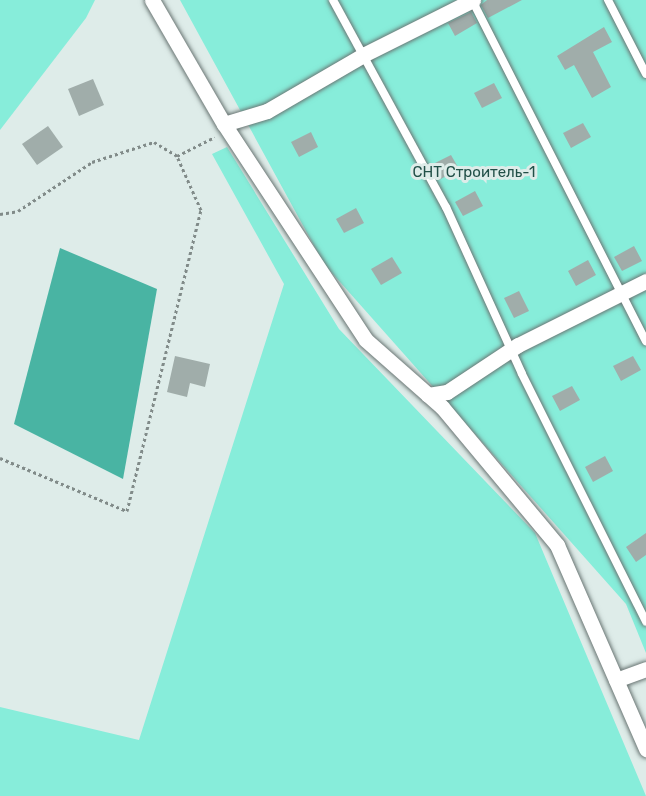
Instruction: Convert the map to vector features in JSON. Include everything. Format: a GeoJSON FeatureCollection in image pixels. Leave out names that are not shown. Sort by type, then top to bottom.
{"type":"FeatureCollection","features":[{"type":"Feature","properties":{"kind":"street"},"geometry":{"type":"LineString","coordinates":[[152,0],[226,127],[366,340],[428,395],[557,545],[646,749]]}},
{"type":"Feature","properties":{"kind":"street"},"geometry":{"type":"LineString","coordinates":[[226,127],[267,111],[365,54],[472,0]]}},
{"type":"Feature","properties":{"kind":"street"},"geometry":{"type":"LineString","coordinates":[[428,395],[447,392],[513,348],[646,281]]}},
{"type":"Feature","properties":{"kind":"street"},"geometry":{"type":"LineString","coordinates":[[616,680],[646,669]]}},
{"type":"Feature","properties":{"kind":"lane"},"geometry":{"type":"LineString","coordinates":[[333,0],[365,54],[446,207],[513,348],[522,374],[646,622]]}},
{"type":"Feature","properties":{"kind":"lane"},"geometry":{"type":"LineString","coordinates":[[472,0],[619,295],[646,341]]}},
{"type":"Feature","properties":{"kind":"lane"},"geometry":{"type":"LineString","coordinates":[[608,0],[646,74]]}},
{"type":"Feature","properties":{"kind":"path"},"geometry":{"type":"LineString","coordinates":[[177,156],[226,127]]}},
{"type":"Feature","properties":{"kind":"path"},"geometry":{"type":"LineString","coordinates":[[0,213],[18,211],[92,162],[154,142],[177,156],[201,210],[127,511],[0,459]]}},
{"type":"Feature","properties":{"kind":"green space"},"geometry":{"type":"Polygon","coordinates":[[[0,0],[95,0],[86,18],[0,130],[0,0]]]}},
{"type":"Feature","properties":{"kind":"green space","name":"СНТ Строитель-1"},"geometry":{"type":"Polygon","coordinates":[[[180,0],[646,0],[646,653],[626,604],[324,264],[180,0]]]}},
{"type":"Feature","properties":{"kind":"green space"},"geometry":{"type":"Polygon","coordinates":[[[227,147],[339,329],[535,533],[646,796],[0,796],[0,707],[139,740],[284,284],[212,154],[227,147]]]}},
{"type":"Feature","properties":{"kind":"shaded area"},"geometry":{"type":"Polygon","coordinates":[[[60,248],[157,289],[123,479],[14,424],[60,248]]]}},
{"type":"Feature","properties":{"kind":"building"},"geometry":{"type":"Polygon","coordinates":[[[487,0],[522,0],[488,18],[481,5],[487,0]]]}},
{"type":"Feature","properties":{"kind":"building"},"geometry":{"type":"Polygon","coordinates":[[[471,12],[477,23],[455,36],[448,23],[471,12]]]}},
{"type":"Feature","properties":{"kind":"building"},"geometry":{"type":"Polygon","coordinates":[[[604,27],[612,42],[593,52],[611,87],[592,98],[574,65],[565,70],[557,56],[604,27]]]}},
{"type":"Feature","properties":{"kind":"building"},"geometry":{"type":"Polygon","coordinates":[[[93,79],[104,105],[79,116],[68,89],[93,79]]]}},
{"type":"Feature","properties":{"kind":"building"},"geometry":{"type":"Polygon","coordinates":[[[494,83],[502,98],[482,108],[474,93],[494,83]]]}},
{"type":"Feature","properties":{"kind":"building"},"geometry":{"type":"Polygon","coordinates":[[[583,123],[591,137],[571,148],[563,133],[583,123]]]}},
{"type":"Feature","properties":{"kind":"building"},"geometry":{"type":"Polygon","coordinates":[[[48,126],[63,147],[37,165],[22,144],[48,126]]]}},
{"type":"Feature","properties":{"kind":"building"},"geometry":{"type":"Polygon","coordinates":[[[311,132],[318,147],[299,157],[291,142],[311,132]]]}},
{"type":"Feature","properties":{"kind":"building"},"geometry":{"type":"Polygon","coordinates":[[[451,155],[459,169],[439,180],[431,165],[451,155]]]}},
{"type":"Feature","properties":{"kind":"building"},"geometry":{"type":"Polygon","coordinates":[[[475,191],[483,206],[463,216],[455,202],[475,191]]]}},
{"type":"Feature","properties":{"kind":"building"},"geometry":{"type":"Polygon","coordinates":[[[356,208],[364,223],[344,233],[336,219],[356,208]]]}},
{"type":"Feature","properties":{"kind":"building"},"geometry":{"type":"Polygon","coordinates":[[[634,246],[642,261],[622,271],[614,257],[634,246]]]}},
{"type":"Feature","properties":{"kind":"building"},"geometry":{"type":"Polygon","coordinates":[[[392,257],[402,273],[381,285],[371,269],[392,257]]]}},
{"type":"Feature","properties":{"kind":"building"},"geometry":{"type":"Polygon","coordinates":[[[588,260],[596,275],[576,286],[568,271],[588,260]]]}},
{"type":"Feature","properties":{"kind":"building"},"geometry":{"type":"Polygon","coordinates":[[[519,291],[529,311],[514,318],[504,298],[519,291]]]}},
{"type":"Feature","properties":{"kind":"building"},"geometry":{"type":"Polygon","coordinates":[[[175,356],[210,364],[205,387],[190,383],[187,397],[167,392],[175,356]]]}},
{"type":"Feature","properties":{"kind":"building"},"geometry":{"type":"Polygon","coordinates":[[[633,356],[641,370],[621,381],[613,366],[633,356]]]}},
{"type":"Feature","properties":{"kind":"building"},"geometry":{"type":"Polygon","coordinates":[[[572,386],[580,400],[560,411],[552,396],[572,386]]]}},
{"type":"Feature","properties":{"kind":"building"},"geometry":{"type":"Polygon","coordinates":[[[605,456],[613,471],[593,482],[585,467],[605,456]]]}},
{"type":"Feature","properties":{"kind":"building"},"geometry":{"type":"Polygon","coordinates":[[[646,533],[646,555],[636,562],[626,547],[646,533]]]}}]}
